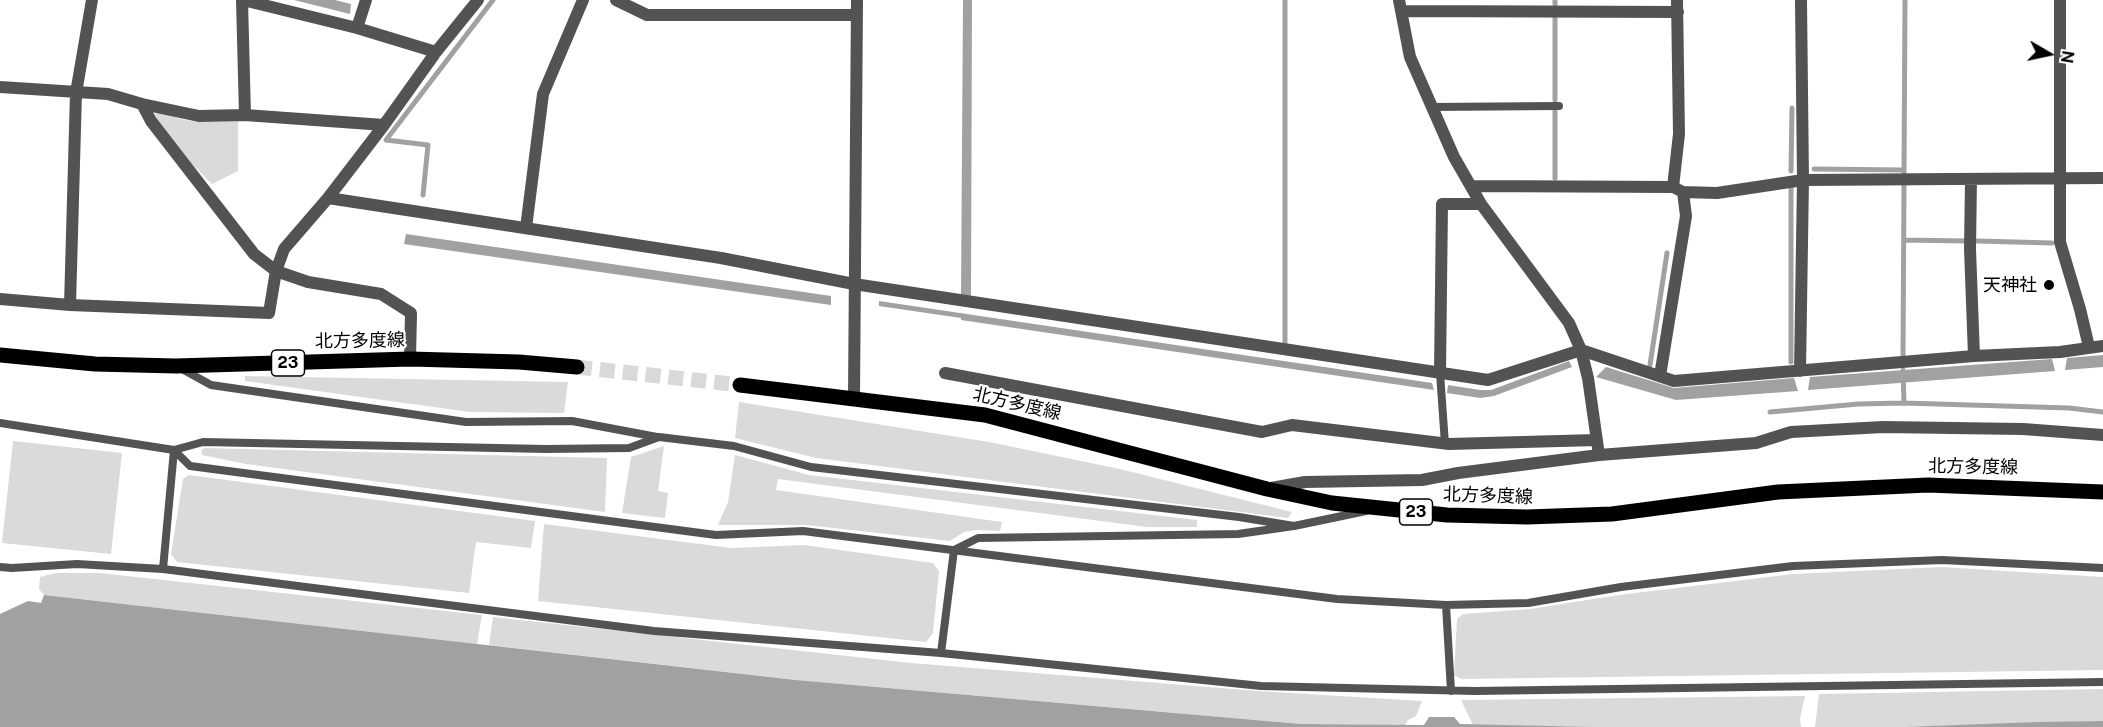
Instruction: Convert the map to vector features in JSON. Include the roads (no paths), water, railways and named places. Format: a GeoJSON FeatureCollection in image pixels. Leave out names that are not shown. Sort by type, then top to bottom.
{"type":"FeatureCollection","features":[{"type":"Feature","properties":{"kind":"main road","name":"北方多度線"},"geometry":{"type":"LineString","coordinates":[[0,355],[95,364],[176,366],[410,359],[577,366]]}},
{"type":"Feature","properties":{"kind":"main road","name":"北方多度線"},"geometry":{"type":"LineString","coordinates":[[740,385],[854,397],[985,415],[1267,489],[1332,503],[1447,515],[1527,517],[1612,514],[1778,492],[1928,485],[2103,492]]}},
{"type":"Feature","properties":{"kind":"street"},"geometry":{"type":"LineString","coordinates":[[70,305],[76,93],[92,0]]}},
{"type":"Feature","properties":{"kind":"street"},"geometry":{"type":"LineString","coordinates":[[245,115],[242,0],[357,28],[436,52]]}},
{"type":"Feature","properties":{"kind":"street"},"geometry":{"type":"LineString","coordinates":[[357,28],[366,0]]}},
{"type":"Feature","properties":{"kind":"street"},"geometry":{"type":"LineString","coordinates":[[0,299],[70,305],[269,313],[276,272],[284,249],[328,198],[436,52],[478,0]]}},
{"type":"Feature","properties":{"kind":"street"},"geometry":{"type":"LineString","coordinates":[[526,228],[543,93],[583,0]]}},
{"type":"Feature","properties":{"kind":"street"},"geometry":{"type":"LineString","coordinates":[[616,0],[647,15],[857,15]]}},
{"type":"Feature","properties":{"kind":"street"},"geometry":{"type":"LineString","coordinates":[[854,397],[857,0]]}},
{"type":"Feature","properties":{"kind":"street"},"geometry":{"type":"LineString","coordinates":[[1800,371],[1803,180],[1801,0]]}},
{"type":"Feature","properties":{"kind":"street"},"geometry":{"type":"LineString","coordinates":[[2060,0],[2060,242],[2089,347]]}},
{"type":"Feature","properties":{"kind":"street"},"geometry":{"type":"LineString","coordinates":[[1599,454],[1588,378],[1581,350],[1569,323],[1481,204],[1454,157],[1410,57],[1400,5],[1677,6],[1678,190],[1686,216],[1660,376]]}},
{"type":"Feature","properties":{"kind":"street"},"geometry":{"type":"LineString","coordinates":[[0,87],[108,94],[199,116],[245,115],[384,125]]}},
{"type":"Feature","properties":{"kind":"street"},"geometry":{"type":"LineString","coordinates":[[142,104],[151,121],[254,254],[276,272],[308,282],[381,294],[411,313],[410,359]]}},
{"type":"Feature","properties":{"kind":"street"},"geometry":{"type":"LineString","coordinates":[[1471,186],[1678,190],[1717,193],[1803,180],[2103,178]]}},
{"type":"Feature","properties":{"kind":"street"},"geometry":{"type":"LineString","coordinates":[[1971,179],[1970,249],[1974,356]]}},
{"type":"Feature","properties":{"kind":"street"},"geometry":{"type":"LineString","coordinates":[[328,198],[722,258],[854,284],[1488,380],[1581,350],[1674,381],[1974,356],[2060,352],[2103,346]]}},
{"type":"Feature","properties":{"kind":"street"},"geometry":{"type":"LineString","coordinates":[[1440,373],[1442,204],[1481,204]]}},
{"type":"Feature","properties":{"kind":"street"},"geometry":{"type":"LineString","coordinates":[[945,373],[1262,432],[1292,425],[1445,444],[1597,440]]}},
{"type":"Feature","properties":{"kind":"street"},"geometry":{"type":"LineString","coordinates":[[1267,489],[1305,482],[1422,480],[1599,454],[1756,443],[1791,432],[1883,427],[2023,429],[2103,435]]}},
{"type":"Feature","properties":{"kind":"lane"},"geometry":{"type":"LineString","coordinates":[[1431,107],[1559,106]]}},
{"type":"Feature","properties":{"kind":"lane"},"geometry":{"type":"LineString","coordinates":[[176,366],[211,385],[466,422],[572,421],[658,437],[734,446],[811,467],[1228,515],[1294,526]]}},
{"type":"Feature","properties":{"kind":"lane"},"geometry":{"type":"LineString","coordinates":[[1440,373],[1445,444]]}},
{"type":"Feature","properties":{"kind":"lane"},"geometry":{"type":"LineString","coordinates":[[0,423],[174,450],[203,442],[534,449],[629,448],[658,437]]}},
{"type":"Feature","properties":{"kind":"lane"},"geometry":{"type":"LineString","coordinates":[[174,450],[190,466],[716,535],[802,531],[1337,599],[1446,604],[1528,603],[1622,587],[1793,566],[1942,560],[2103,568]]}},
{"type":"Feature","properties":{"kind":"lane"},"geometry":{"type":"LineString","coordinates":[[163,569],[174,450]]}},
{"type":"Feature","properties":{"kind":"lane"},"geometry":{"type":"LineString","coordinates":[[954,550],[978,538],[1238,534],[1294,526],[1382,508]]}},
{"type":"Feature","properties":{"kind":"lane"},"geometry":{"type":"LineString","coordinates":[[941,653],[954,550]]}},
{"type":"Feature","properties":{"kind":"lane"},"geometry":{"type":"LineString","coordinates":[[0,567],[77,564],[163,569],[654,631],[941,653],[1261,686],[1451,691],[2103,682]]}},
{"type":"Feature","properties":{"kind":"lane"},"geometry":{"type":"LineString","coordinates":[[1446,604],[1451,691]]}},
{"type":"Feature","properties":{"kind":"waterway"},"geometry":{"type":"LineString","coordinates":[[423,195],[428,145],[386,140],[493,0]]}},
{"type":"Feature","properties":{"kind":"waterway"},"geometry":{"type":"LineString","coordinates":[[1285,0],[1285,343]]}},
{"type":"Feature","properties":{"kind":"waterway"},"geometry":{"type":"LineString","coordinates":[[1904,173],[1905,0]]}},
{"type":"Feature","properties":{"kind":"waterway"},"geometry":{"type":"LineString","coordinates":[[1555,17],[1555,100]]}},
{"type":"Feature","properties":{"kind":"waterway"},"geometry":{"type":"LineString","coordinates":[[1791,171],[1792,108]]}},
{"type":"Feature","properties":{"kind":"waterway"},"geometry":{"type":"LineString","coordinates":[[1555,111],[1555,178]]}},
{"type":"Feature","properties":{"kind":"waterway"},"geometry":{"type":"LineString","coordinates":[[1814,169],[1904,170]]}},
{"type":"Feature","properties":{"kind":"waterway"},"geometry":{"type":"LineString","coordinates":[[1791,185],[1791,362]]}},
{"type":"Feature","properties":{"kind":"waterway"},"geometry":{"type":"LineString","coordinates":[[1903,355],[1904,185]]}},
{"type":"Feature","properties":{"kind":"waterway"},"geometry":{"type":"LineString","coordinates":[[1904,240],[1966,241]]}},
{"type":"Feature","properties":{"kind":"waterway"},"geometry":{"type":"LineString","coordinates":[[1977,241],[2052,243]]}},
{"type":"Feature","properties":{"kind":"waterway"},"geometry":{"type":"LineString","coordinates":[[1650,365],[1667,253]]}},
{"type":"Feature","properties":{"kind":"waterway"},"geometry":{"type":"LineString","coordinates":[[1903,370],[1904,403]]}},
{"type":"Feature","properties":{"kind":"waterway"},"geometry":{"type":"LineString","coordinates":[[1770,412],[1858,404],[1904,403],[2069,408],[2103,412]]}},
{"type":"Feature","properties":{"kind":"tunnel"},"geometry":{"type":"LineString","coordinates":[[577,367],[740,385]]}},
{"type":"Feature","properties":{"kind":"place","name":"天神社"},"geometry":{"type":"Point","coordinates":[2049,285]}}]}
